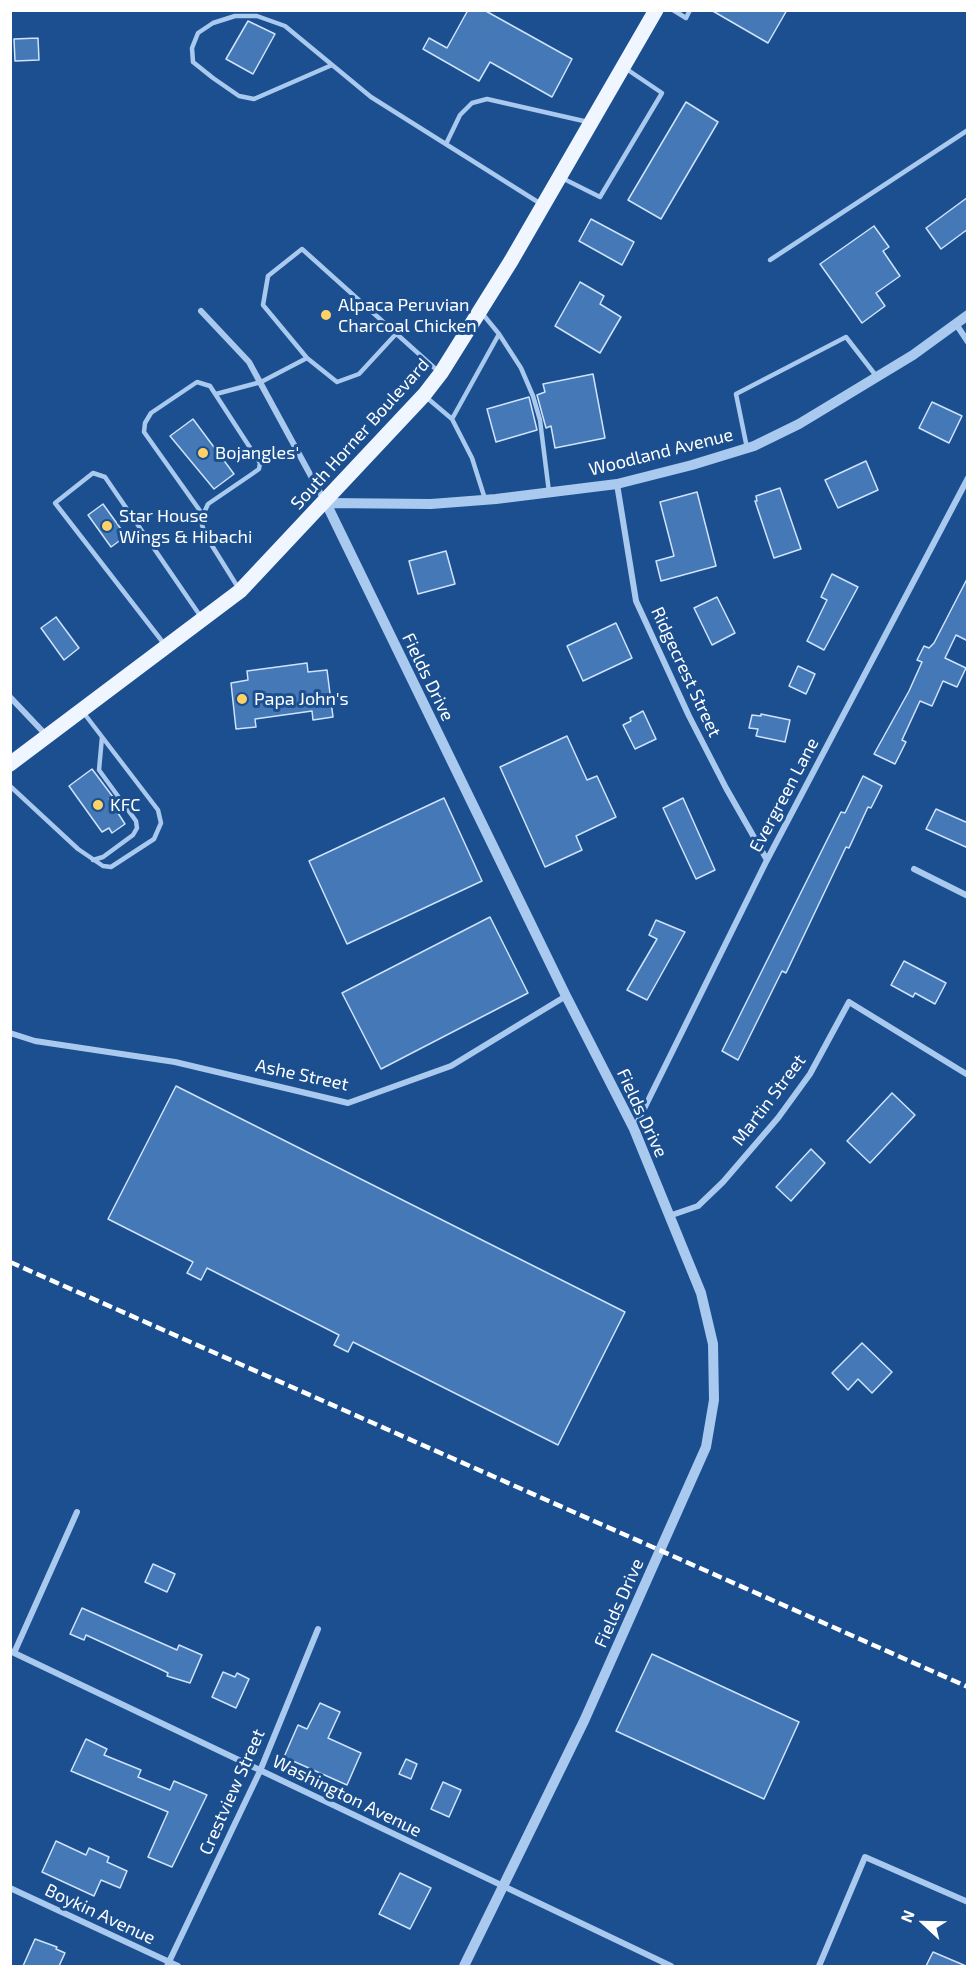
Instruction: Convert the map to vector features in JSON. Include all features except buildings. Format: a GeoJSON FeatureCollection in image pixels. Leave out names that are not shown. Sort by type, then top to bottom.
{"type":"FeatureCollection","features":[{"type":"Feature","properties":{"kind":"main road","name":"South Horner Boulevard"},"geometry":{"type":"LineString","coordinates":[[10,764],[240,591],[326,503],[424,395],[441,373],[544,205],[656,10]]}},
{"type":"Feature","properties":{"kind":"street","name":"Fields Drive"},"geometry":{"type":"LineString","coordinates":[[201,311],[249,362],[326,503],[566,996],[634,1129],[701,1293],[713,1344],[714,1401],[706,1447],[584,1721],[464,1966]]}},
{"type":"Feature","properties":{"kind":"street","name":"Woodland Avenue"},"geometry":{"type":"LineString","coordinates":[[326,503],[431,504],[486,499],[617,484],[692,465],[747,448],[798,424],[878,377],[968,315]]}},
{"type":"Feature","properties":{"kind":"street"},"geometry":{"type":"LineString","coordinates":[[956,324],[968,342]]}},
{"type":"Feature","properties":{"kind":"street","name":"Evergreen Lane"},"geometry":{"type":"LineString","coordinates":[[634,1129],[767,860],[968,478]]}},
{"type":"Feature","properties":{"kind":"street","name":"Ridgecrest Street"},"geometry":{"type":"LineString","coordinates":[[617,484],[636,601],[689,716],[767,860]]}},
{"type":"Feature","properties":{"kind":"street"},"geometry":{"type":"LineString","coordinates":[[10,697],[47,736]]}},
{"type":"Feature","properties":{"kind":"street"},"geometry":{"type":"LineString","coordinates":[[914,869],[968,896]]}},
{"type":"Feature","properties":{"kind":"street","name":"Ashe Street"},"geometry":{"type":"LineString","coordinates":[[10,1033],[35,1041],[175,1062],[348,1103],[451,1066],[566,996]]}},
{"type":"Feature","properties":{"kind":"street","name":"Martin Street"},"geometry":{"type":"LineString","coordinates":[[668,1216],[698,1206],[723,1182],[778,1118],[810,1074],[849,1002],[968,1075]]}},
{"type":"Feature","properties":{"kind":"street"},"geometry":{"type":"LineString","coordinates":[[12,1652],[77,1512]]}},
{"type":"Feature","properties":{"kind":"street","name":"Crestview Street"},"geometry":{"type":"LineString","coordinates":[[168,1964],[260,1771],[318,1629]]}},
{"type":"Feature","properties":{"kind":"street","name":"Washington Avenue"},"geometry":{"type":"LineString","coordinates":[[12,1652],[671,1966]]}},
{"type":"Feature","properties":{"kind":"street"},"geometry":{"type":"LineString","coordinates":[[819,1966],[865,1857],[968,1902]]}},
{"type":"Feature","properties":{"kind":"street","name":"Boykin Avenue"},"geometry":{"type":"LineString","coordinates":[[10,1888],[168,1964],[178,1966]]}},
{"type":"Feature","properties":{"kind":"lane"},"geometry":{"type":"LineString","coordinates":[[673,10],[686,18],[690,10]]}},
{"type":"Feature","properties":{"kind":"lane"},"geometry":{"type":"LineString","coordinates":[[332,65],[254,99],[240,96],[193,62],[192,48],[198,33],[213,23],[236,16],[257,15],[285,26],[371,97],[544,205]]}},
{"type":"Feature","properties":{"kind":"lane"},"geometry":{"type":"LineString","coordinates":[[560,177],[600,197],[662,93],[624,67]]}},
{"type":"Feature","properties":{"kind":"lane"},"geometry":{"type":"LineString","coordinates":[[446,144],[460,115],[471,103],[487,99],[591,123]]}},
{"type":"Feature","properties":{"kind":"lane"},"geometry":{"type":"LineString","coordinates":[[770,260],[968,130]]}},
{"type":"Feature","properties":{"kind":"lane"},"geometry":{"type":"LineString","coordinates":[[395,335],[359,374],[337,382],[307,358],[262,305],[268,276],[302,249],[395,335],[441,373]]}},
{"type":"Feature","properties":{"kind":"lane"},"geometry":{"type":"LineString","coordinates":[[480,310],[499,333],[521,368],[533,396],[540,420],[549,492]]}},
{"type":"Feature","properties":{"kind":"lane"},"geometry":{"type":"LineString","coordinates":[[452,419],[499,333]]}},
{"type":"Feature","properties":{"kind":"lane"},"geometry":{"type":"LineString","coordinates":[[747,448],[736,394],[846,337],[878,377]]}},
{"type":"Feature","properties":{"kind":"lane"},"geometry":{"type":"LineString","coordinates":[[216,394],[261,382],[307,358]]}},
{"type":"Feature","properties":{"kind":"lane"},"geometry":{"type":"LineString","coordinates":[[203,515],[144,432],[145,423],[152,413],[196,382],[210,386],[256,453],[260,463],[259,469],[208,504],[203,515],[202,525],[206,536],[240,591]]}},
{"type":"Feature","properties":{"kind":"lane"},"geometry":{"type":"LineString","coordinates":[[424,395],[452,419],[472,458],[486,499]]}},
{"type":"Feature","properties":{"kind":"lane"},"geometry":{"type":"LineString","coordinates":[[166,647],[55,503],[93,472],[105,477],[202,620]]}},
{"type":"Feature","properties":{"kind":"lane"},"geometry":{"type":"LineString","coordinates":[[10,786],[78,849],[103,866],[111,867],[154,839],[160,823],[158,810],[81,711]]}},
{"type":"Feature","properties":{"kind":"lane"},"geometry":{"type":"LineString","coordinates":[[93,860],[103,857],[133,835],[137,828],[136,821],[99,770],[102,737]]}},
{"type":"Feature","properties":{"kind":"railway"},"geometry":{"type":"LineString","coordinates":[[10,1262],[968,1687]]}},
{"type":"Feature","properties":{"kind":"place","name":"Alpaca Peruvian Charcoal Chicken"},"geometry":{"type":"Point","coordinates":[326,315]}},
{"type":"Feature","properties":{"kind":"place","name":"Bojangles'"},"geometry":{"type":"Point","coordinates":[203,453]}},
{"type":"Feature","properties":{"kind":"place","name":"Star House Wings & Hibachi"},"geometry":{"type":"Point","coordinates":[107,526]}},
{"type":"Feature","properties":{"kind":"place","name":"Papa John's"},"geometry":{"type":"Point","coordinates":[242,699]}},
{"type":"Feature","properties":{"kind":"place","name":"KFC"},"geometry":{"type":"Point","coordinates":[98,805]}}]}
